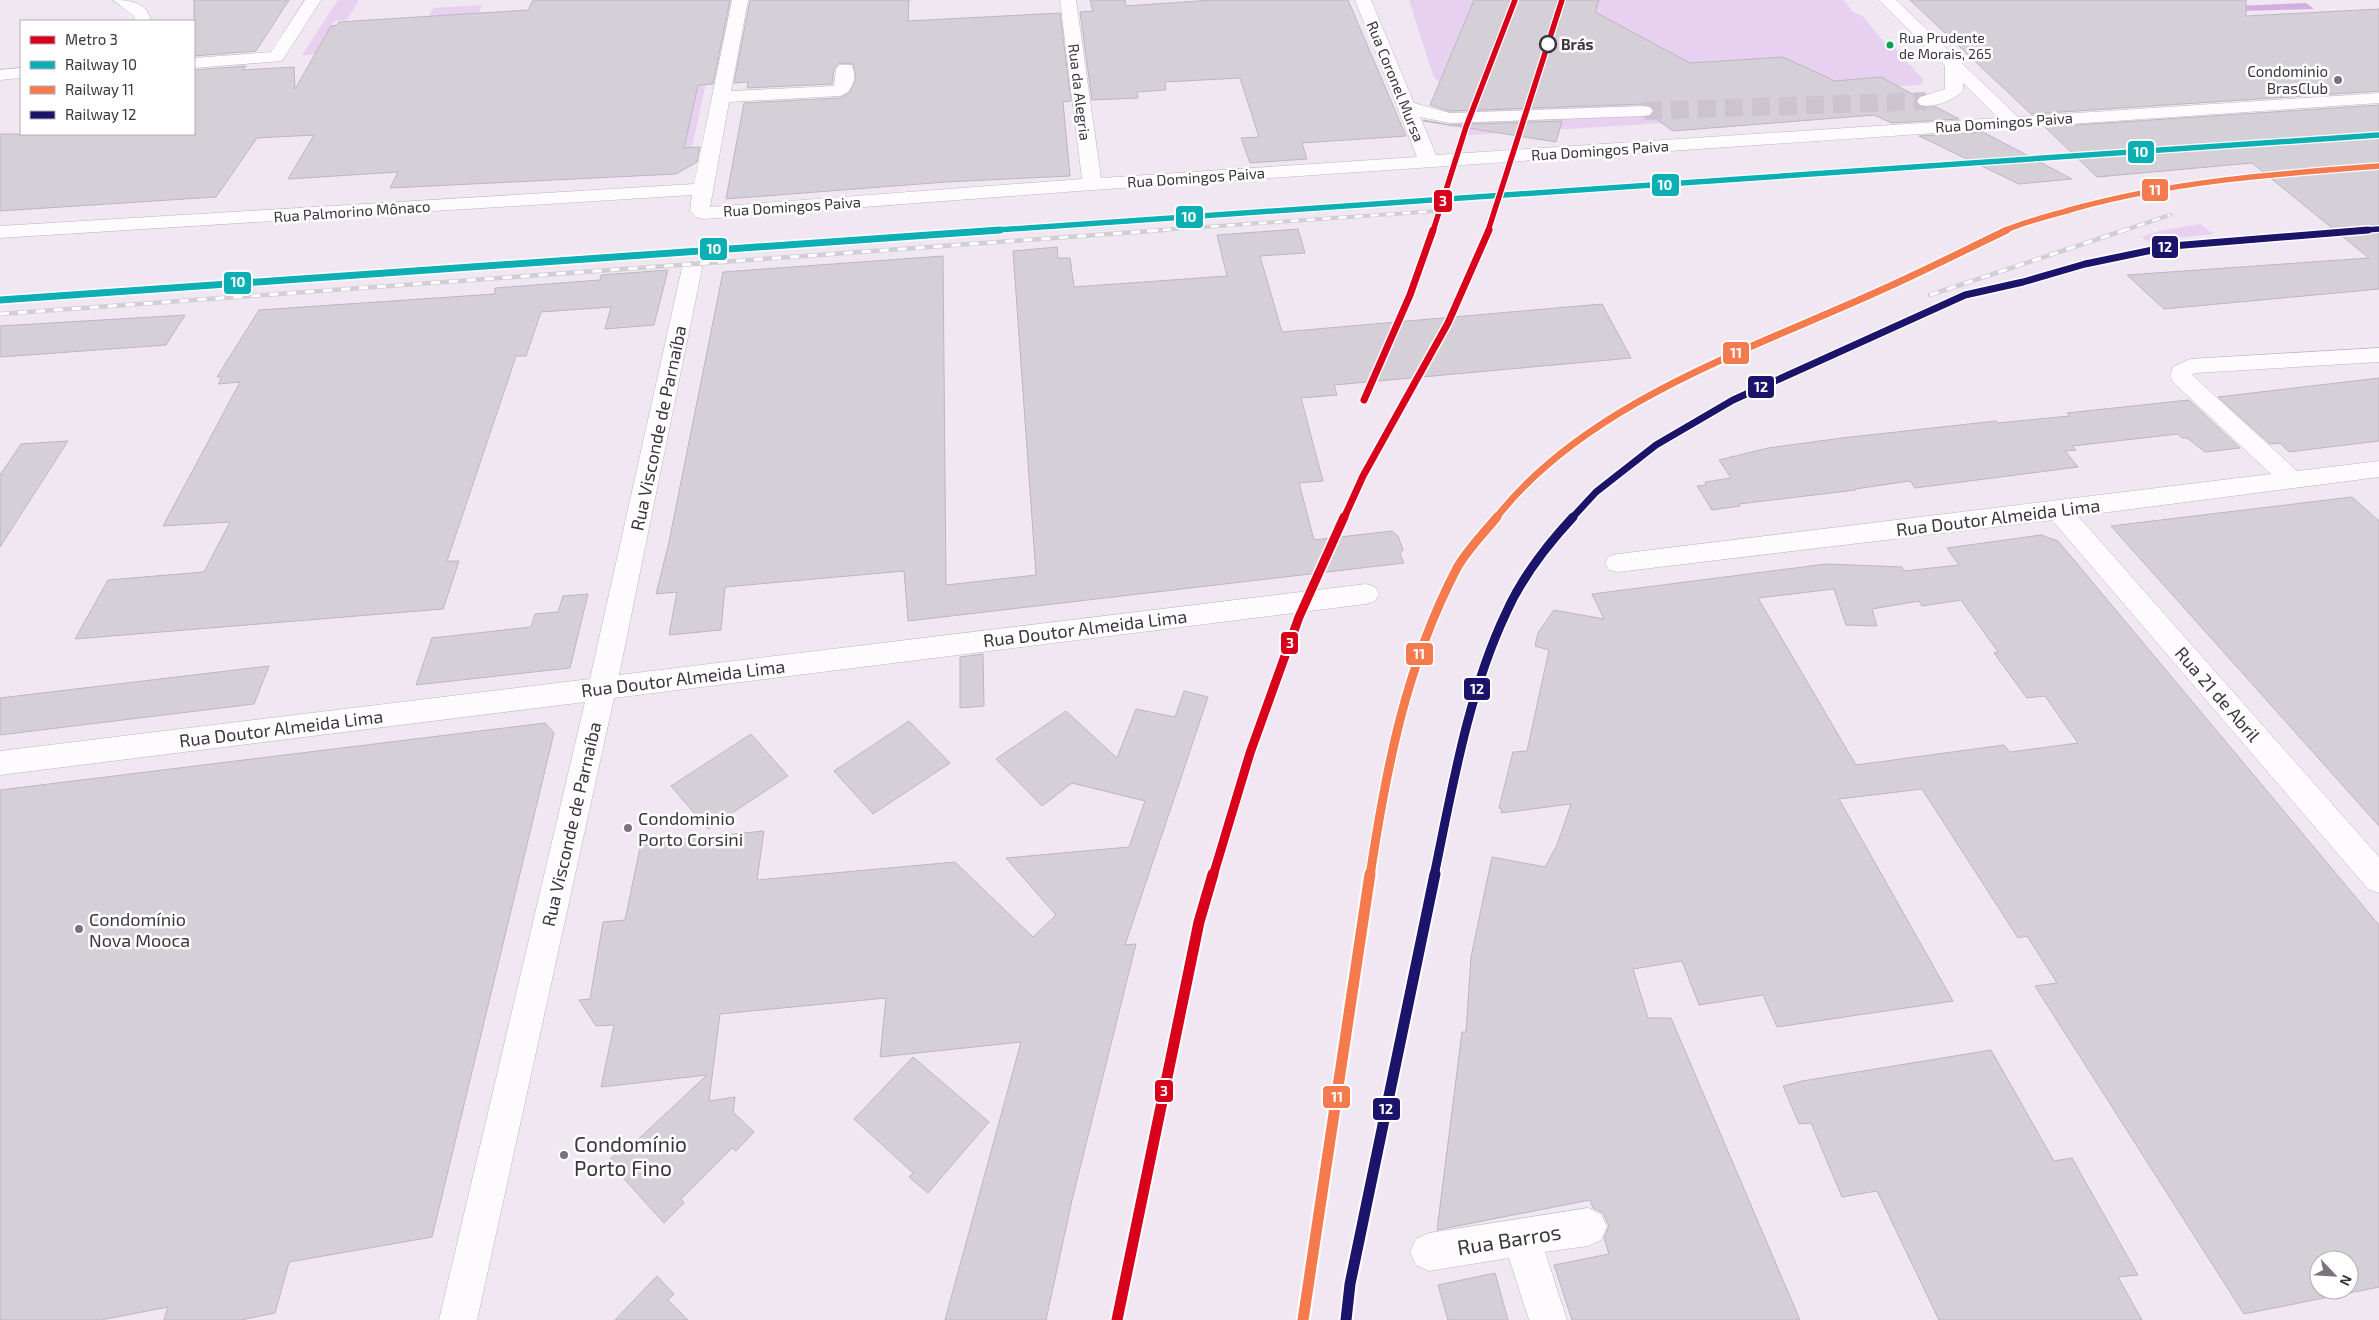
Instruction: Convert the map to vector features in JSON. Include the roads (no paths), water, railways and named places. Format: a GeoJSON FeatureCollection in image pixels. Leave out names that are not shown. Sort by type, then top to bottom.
{"type":"FeatureCollection","features":[{"type":"Feature","properties":{"kind":"street"},"geometry":{"type":"LineString","coordinates":[[121,0],[142,14],[144,20]]}},
{"type":"Feature","properties":{"kind":"street"},"geometry":{"type":"LineString","coordinates":[[195,62],[276,57],[313,0]]}},
{"type":"Feature","properties":{"kind":"street"},"geometry":{"type":"LineString","coordinates":[[703,189],[740,0]]}},
{"type":"Feature","properties":{"kind":"street","name":"Rua da Alegria"},"geometry":{"type":"LineString","coordinates":[[1068,0],[1092,184]]}},
{"type":"Feature","properties":{"kind":"street","name":"Rua Coronel Mursa"},"geometry":{"type":"LineString","coordinates":[[1363,0],[1429,162]]}},
{"type":"Feature","properties":{"kind":"street"},"geometry":{"type":"LineString","coordinates":[[1887,0],[2012,122]]}},
{"type":"Feature","properties":{"kind":"street"},"geometry":{"type":"LineString","coordinates":[[1926,101],[1940,99],[1949,95],[1954,90],[1956,80],[1954,66]]}},
{"type":"Feature","properties":{"kind":"street"},"geometry":{"type":"LineString","coordinates":[[721,97],[840,91],[842,89],[845,69]]}},
{"type":"Feature","properties":{"kind":"street"},"geometry":{"type":"LineString","coordinates":[[0,74],[20,73]]}},
{"type":"Feature","properties":{"kind":"street","name":"Rua Domingos Paiva"},"geometry":{"type":"LineString","coordinates":[[703,189],[701,212],[2379,98]]}},
{"type":"Feature","properties":{"kind":"street"},"geometry":{"type":"LineString","coordinates":[[1408,107],[1432,115],[1450,118],[1644,111]]}},
{"type":"Feature","properties":{"kind":"street","name":"Rua Palmorino Mônaco"},"geometry":{"type":"LineString","coordinates":[[0,232],[703,189]]}},
{"type":"Feature","properties":{"kind":"street","name":"Rua Visconde de Parnaíba"},"geometry":{"type":"LineString","coordinates":[[458,1320],[602,688],[692,268]]}},
{"type":"Feature","properties":{"kind":"street"},"geometry":{"type":"LineString","coordinates":[[2292,480],[2181,377],[2181,372],[2190,366],[2379,355]]}},
{"type":"Feature","properties":{"kind":"street","name":"Rua Doutor Almeida Lima"},"geometry":{"type":"LineString","coordinates":[[1618,563],[2379,469]]}},
{"type":"Feature","properties":{"kind":"street","name":"Rua 21 de Abril"},"geometry":{"type":"LineString","coordinates":[[2058,510],[2379,879]]}},
{"type":"Feature","properties":{"kind":"street","name":"Rua Doutor Almeida Lima"},"geometry":{"type":"LineString","coordinates":[[0,763],[1366,594]]}},
{"type":"Feature","properties":{"kind":"street","name":"Rua Barros"},"geometry":{"type":"LineString","coordinates":[[1429,1252],[1588,1227]]}},
{"type":"Feature","properties":{"kind":"street"},"geometry":{"type":"LineString","coordinates":[[1522,1238],[1548,1320]]}},
{"type":"Feature","properties":{"kind":"tunnel"},"geometry":{"type":"LineString","coordinates":[[1644,111],[1926,101]]}},
{"type":"Feature","properties":{"kind":"railway"},"geometry":{"type":"LineString","coordinates":[[1147,231],[1451,210]]}},
{"type":"Feature","properties":{"kind":"railway"},"geometry":{"type":"LineString","coordinates":[[1930,295],[2170,215]]}},
{"type":"Feature","properties":{"kind":"railway"},"geometry":{"type":"LineString","coordinates":[[0,314],[1165,230]]}},
{"type":"Feature","properties":{"kind":"metro line","name":"3"},"geometry":{"type":"LineString","coordinates":[[1364,400],[1410,295],[1445,196],[1466,127],[1515,0]]}},
{"type":"Feature","properties":{"kind":"metro line","name":"3"},"geometry":{"type":"LineString","coordinates":[[1117,1320],[1199,922],[1250,753],[1299,617],[1363,476],[1448,323],[1485,241],[1562,0]]}},
{"type":"Feature","properties":{"kind":"rail line","name":"10"},"geometry":{"type":"LineString","coordinates":[[0,300],[595,257],[2379,135]]}},
{"type":"Feature","properties":{"kind":"rail line","name":"11"},"geometry":{"type":"LineString","coordinates":[[1303,1320],[1384,783],[1415,664],[1458,567],[1514,495],[1569,447],[1628,407],[1767,338],[1870,295],[2017,225],[2095,203],[2145,192],[2230,178],[2379,166]]}},
{"type":"Feature","properties":{"kind":"rail line","name":"12"},"geometry":{"type":"LineString","coordinates":[[1346,1320],[1350,1284],[1442,839],[1475,695],[1506,612],[1545,548],[1596,492],[1656,445],[1733,400],[1965,295],[2023,282],[2085,264],[2172,246],[2379,229]]}},
{"type":"Feature","properties":{"kind":"place","name":"Brás"},"geometry":{"type":"Point","coordinates":[1548,44]}},
{"type":"Feature","properties":{"kind":"place","name":"Rua Prudente de Morais, 265"},"geometry":{"type":"Point","coordinates":[1890,45]}},
{"type":"Feature","properties":{"kind":"place","name":"Condominio BrasClub"},"geometry":{"type":"Point","coordinates":[2338,80]}},
{"type":"Feature","properties":{"kind":"place","name":"Condominio Porto Corsini"},"geometry":{"type":"Point","coordinates":[628,828]}},
{"type":"Feature","properties":{"kind":"place","name":"Condomínio Nova Mooca"},"geometry":{"type":"Point","coordinates":[79,929]}},
{"type":"Feature","properties":{"kind":"place","name":"Condomínio Porto Fino"},"geometry":{"type":"Point","coordinates":[564,1155]}}]}
